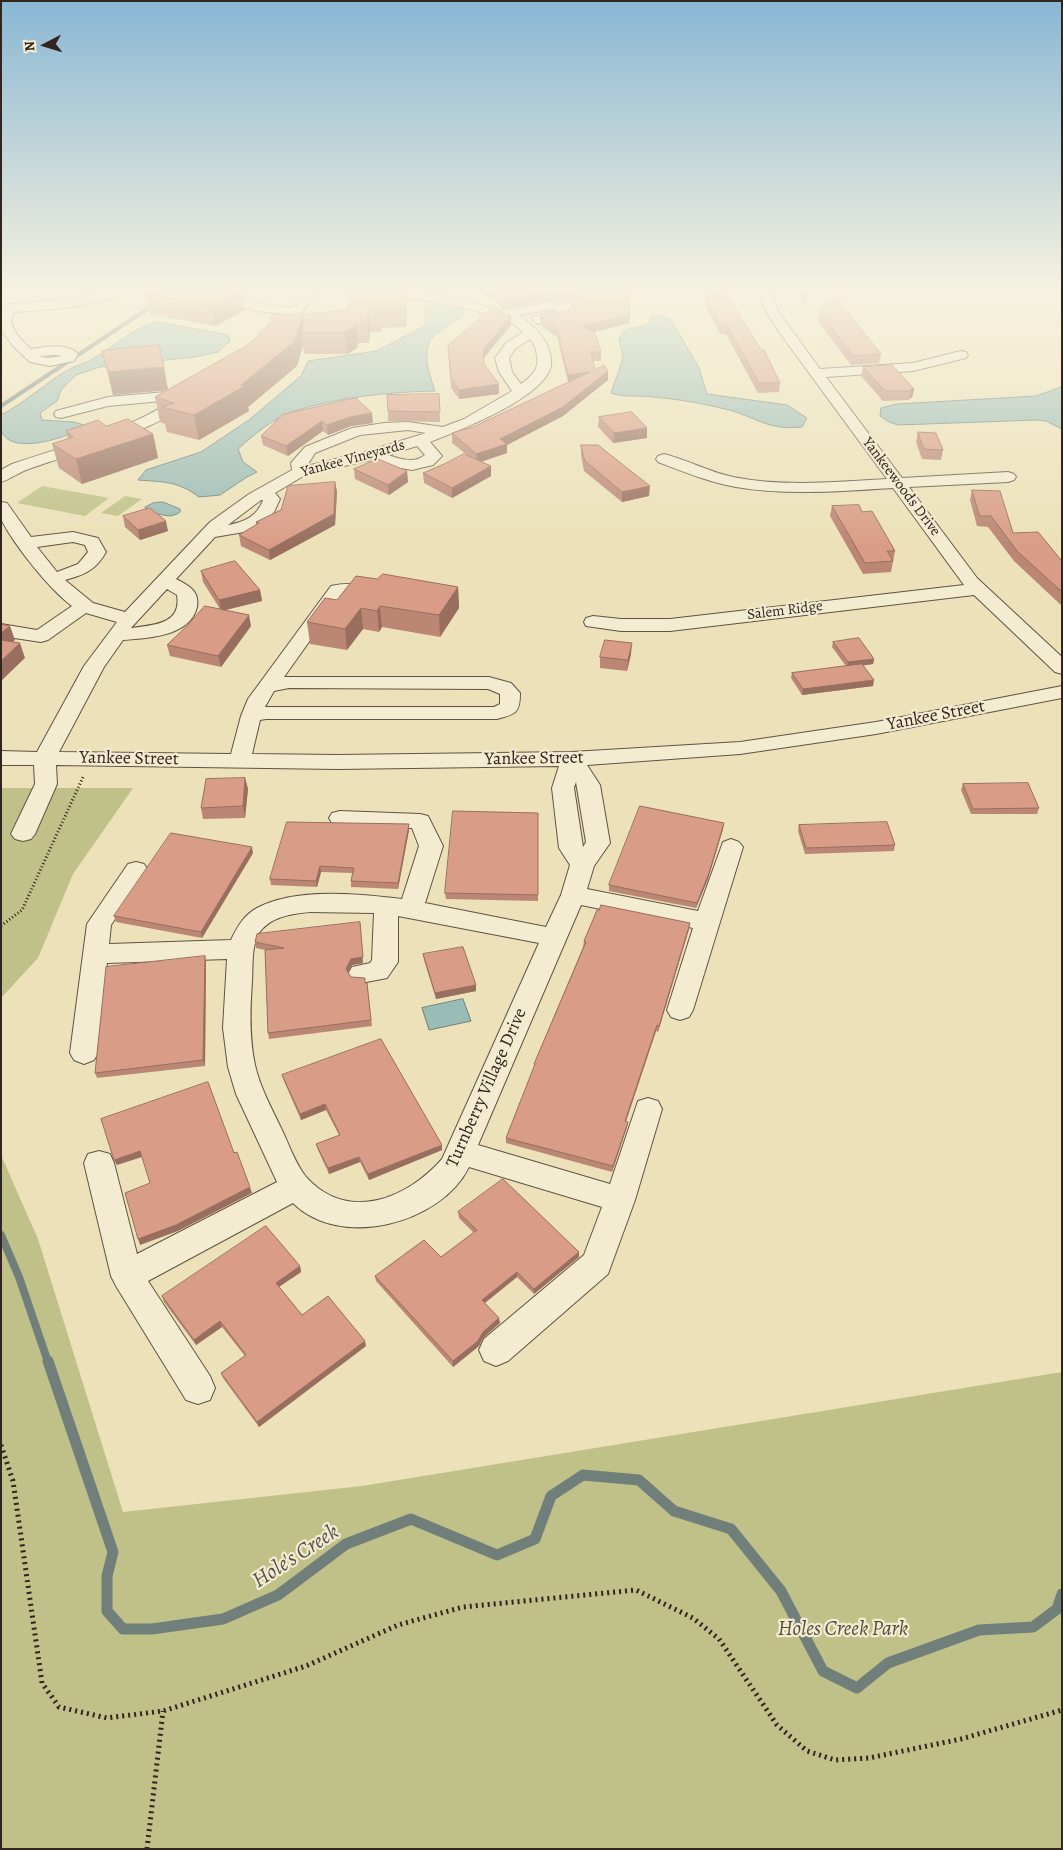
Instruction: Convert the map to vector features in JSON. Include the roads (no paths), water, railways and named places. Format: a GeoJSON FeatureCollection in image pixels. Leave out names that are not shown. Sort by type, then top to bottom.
{"type":"FeatureCollection","features":[{"type":"Feature","properties":{"kind":"street"},"geometry":{"type":"LineString","coordinates":[[505,373],[520,393]]}},
{"type":"Feature","properties":{"kind":"street","name":"Yankee Vineyards"},"geometry":{"type":"LineString","coordinates":[[165,580],[209,533],[237,529],[254,523],[265,515],[272,499],[265,492],[300,472],[372,455],[445,431],[491,412],[520,393],[540,373]]}},
{"type":"Feature","properties":{"kind":"street","name":"Yankeewoods Drive"},"geometry":{"type":"LineString","coordinates":[[816,373],[977,589],[1062,668]]}},
{"type":"Feature","properties":{"kind":"street"},"geometry":{"type":"LineString","coordinates":[[1,477],[18,467],[142,424],[173,407],[195,391],[106,401],[85,405],[61,414]]}},
{"type":"Feature","properties":{"kind":"street"},"geometry":{"type":"LineString","coordinates":[[300,472],[299,463],[310,450],[357,432],[384,427],[408,426],[445,431]]}},
{"type":"Feature","properties":{"kind":"street"},"geometry":{"type":"LineString","coordinates":[[372,455],[405,465],[418,465],[429,461],[434,456],[419,441]]}},
{"type":"Feature","properties":{"kind":"street"},"geometry":{"type":"LineString","coordinates":[[664,459],[710,476],[755,486],[796,488],[1008,477]]}},
{"type":"Feature","properties":{"kind":"street"},"geometry":{"type":"LineString","coordinates":[[1,507],[64,591],[85,605],[104,614],[134,614]]}},
{"type":"Feature","properties":{"kind":"street"},"geometry":{"type":"LineString","coordinates":[[1,541],[74,538],[92,542],[96,552],[92,562],[82,570],[54,578]]}},
{"type":"Feature","properties":{"kind":"street"},"geometry":{"type":"LineString","coordinates":[[23,834],[46,784],[45,758],[90,672],[117,635],[134,614],[165,580],[186,592],[190,602],[186,614],[175,623],[158,630],[117,635]]}},
{"type":"Feature","properties":{"kind":"street"},"geometry":{"type":"LineString","coordinates":[[240,760],[251,716],[266,686],[337,590],[346,588],[375,592]]}},
{"type":"Feature","properties":{"kind":"street","name":"Salem Ridge"},"geometry":{"type":"LineString","coordinates":[[593,622],[621,625],[670,625],[977,589]]}},
{"type":"Feature","properties":{"kind":"street"},"geometry":{"type":"LineString","coordinates":[[1,630],[41,636],[85,605]]}},
{"type":"Feature","properties":{"kind":"street"},"geometry":{"type":"LineString","coordinates":[[251,716],[266,713],[497,714],[510,706],[510,694],[504,686],[490,684],[289,682],[266,686]]}},
{"type":"Feature","properties":{"kind":"street","name":"Yankee Street"},"geometry":{"type":"LineString","coordinates":[[1,758],[337,762],[572,759],[740,748],[876,728],[1062,692]]}},
{"type":"Feature","properties":{"kind":"street","name":"Turnberry Village Drive"},"geometry":{"type":"LineString","coordinates":[[554,937],[398,907],[314,904],[273,910],[255,922],[246,932],[241,949],[235,1018],[238,1053],[246,1082],[286,1169],[296,1186],[311,1200],[330,1210],[366,1214],[389,1211],[414,1201],[440,1183],[454,1167],[573,894],[582,864],[571,848],[563,788],[572,759]]}},
{"type":"Feature","properties":{"kind":"street"},"geometry":{"type":"LineString","coordinates":[[340,818],[420,820],[431,846],[398,907],[385,962],[378,970],[361,974]]}},
{"type":"Feature","properties":{"kind":"street"},"geometry":{"type":"LineString","coordinates":[[680,1010],[731,847]]}},
{"type":"Feature","properties":{"kind":"street"},"geometry":{"type":"LineString","coordinates":[[84,1053],[99,924],[136,870]]}},
{"type":"Feature","properties":{"kind":"street"},"geometry":{"type":"LineString","coordinates":[[573,894],[708,922]]}},
{"type":"Feature","properties":{"kind":"street"},"geometry":{"type":"LineString","coordinates":[[96,954],[241,949]]}},
{"type":"Feature","properties":{"kind":"street"},"geometry":{"type":"LineString","coordinates":[[496,1350],[597,1264],[620,1200],[648,1110]]}},
{"type":"Feature","properties":{"kind":"street"},"geometry":{"type":"LineString","coordinates":[[460,1152],[620,1200]]}},
{"type":"Feature","properties":{"kind":"street"},"geometry":{"type":"LineString","coordinates":[[99,1163],[127,1276],[198,1388]]}},
{"type":"Feature","properties":{"kind":"street"},"geometry":{"type":"LineString","coordinates":[[127,1276],[296,1186]]}},
{"type":"Feature","properties":{"kind":"water"},"geometry":{"type":"Polygon","coordinates":[[[63,373],[81,373],[76,375],[61,390],[57,401],[40,413],[42,420],[74,422],[87,426],[55,439],[28,444],[16,443],[7,438],[1,430],[1,415],[63,373]]]}},
{"type":"Feature","properties":{"kind":"water"},"geometry":{"type":"Polygon","coordinates":[[[302,373],[430,373],[435,391],[382,394],[347,399],[312,406],[287,414],[265,427],[238,449],[243,462],[257,472],[220,495],[199,497],[177,485],[138,480],[146,470],[201,452],[249,420],[302,373]]]}},
{"type":"Feature","properties":{"kind":"water"},"geometry":{"type":"Polygon","coordinates":[[[618,373],[701,373],[707,394],[787,405],[807,418],[802,427],[779,427],[735,412],[698,403],[611,393],[618,373]]]}},
{"type":"Feature","properties":{"kind":"water"},"geometry":{"type":"Polygon","coordinates":[[[1062,387],[1062,429],[1046,421],[1036,420],[898,425],[880,416],[881,408],[897,404],[1036,396],[1062,387]]]}},
{"type":"Feature","properties":{"kind":"water"},"geometry":{"type":"Polygon","coordinates":[[[163,502],[180,509],[180,512],[168,516],[147,512],[145,507],[153,503],[163,502]]]}},
{"type":"Feature","properties":{"kind":"water"},"geometry":{"type":"Polygon","coordinates":[[[463,999],[471,1021],[429,1030],[422,1008],[463,999]]]}},
{"type":"Feature","properties":{"kind":"waterway"},"geometry":{"type":"LineString","coordinates":[[1,406],[50,373]]}},
{"type":"Feature","properties":{"kind":"waterway","name":"Hole's Creek"},"geometry":{"type":"LineString","coordinates":[[1,1235],[19,1277],[48,1362]]}},
{"type":"Feature","properties":{"kind":"waterway","name":"Hole's Creek"},"geometry":{"type":"LineString","coordinates":[[48,1361],[113,1552],[107,1576],[107,1611],[123,1629],[152,1629],[223,1619],[278,1595],[346,1544],[411,1519],[497,1555],[535,1539],[551,1496],[583,1475],[639,1480],[674,1511],[731,1529],[781,1591],[823,1671],[857,1688],[888,1663],[979,1630],[1033,1627],[1057,1609],[1062,1594]]}},
{"type":"Feature","properties":{"kind":"park label","name":"Holes Creek Park"},"geometry":{"type":"Point","coordinates":[843,1630]}}]}
